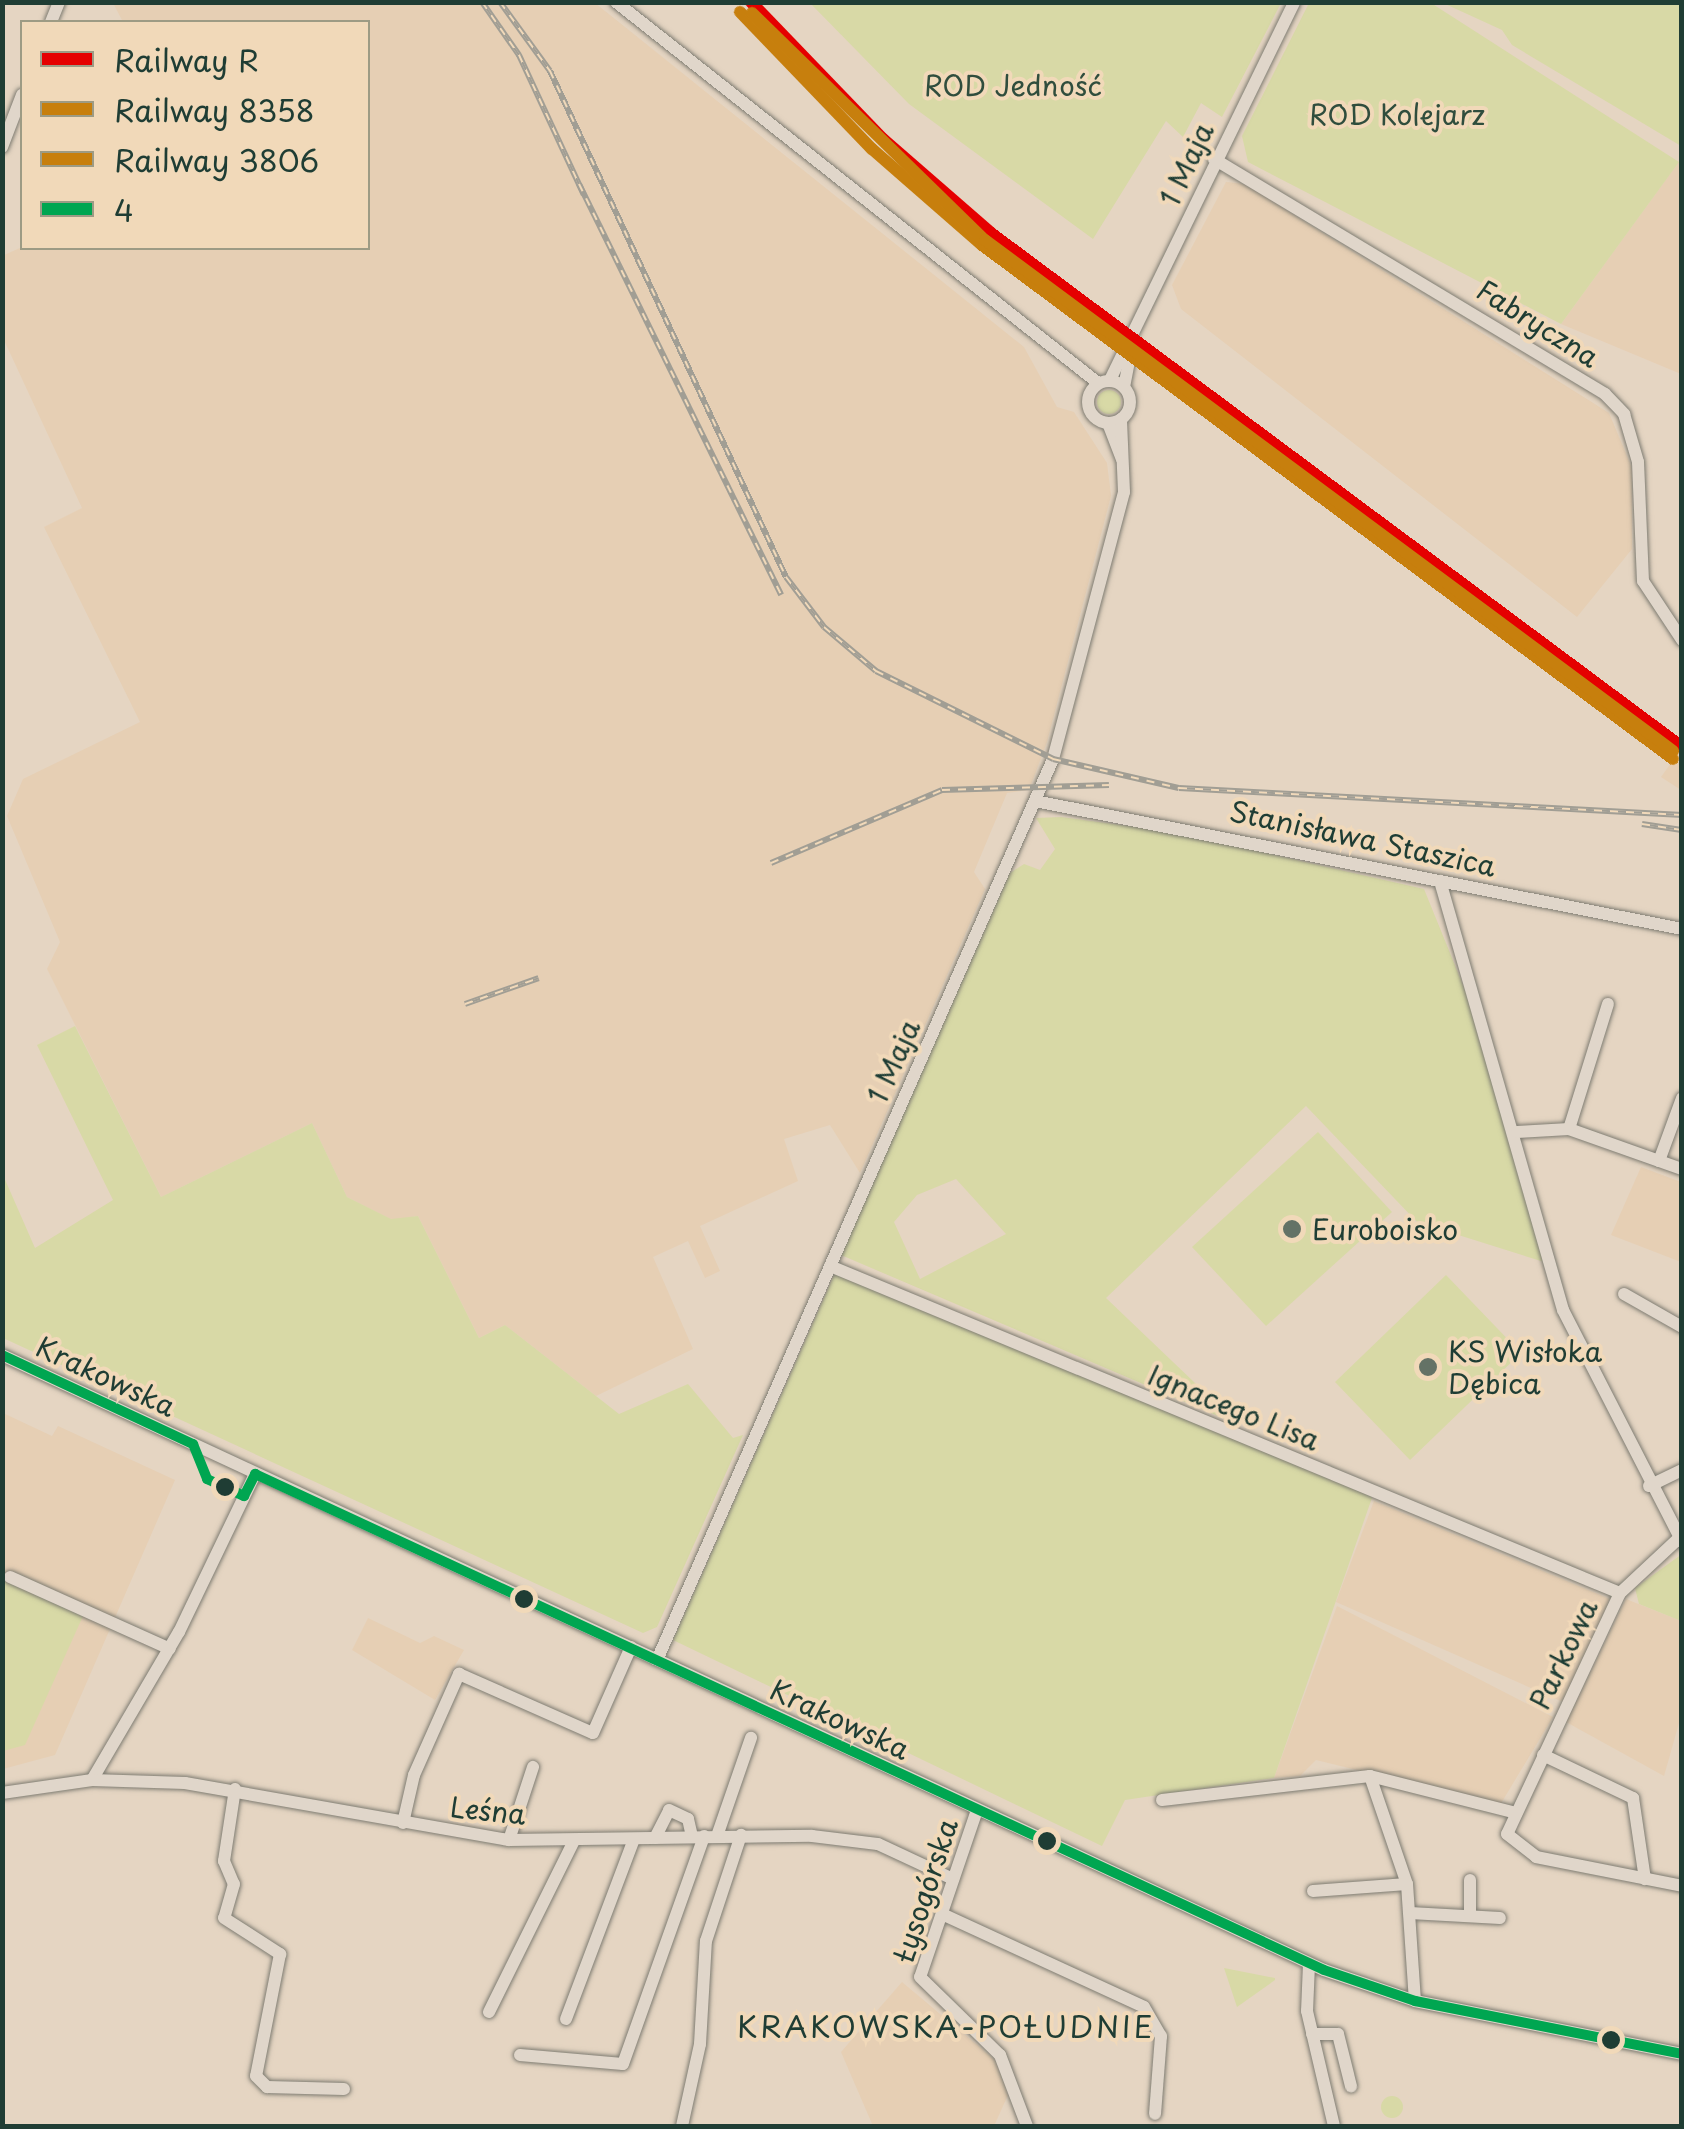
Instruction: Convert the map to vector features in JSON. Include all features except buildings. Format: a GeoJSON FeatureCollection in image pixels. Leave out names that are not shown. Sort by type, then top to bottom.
{"type":"FeatureCollection","features":[{"type":"Feature","properties":{"kind":"street"},"geometry":{"type":"LineString","coordinates":[[616,2],[1054,356],[1099,386],[1124,386]]}},
{"type":"Feature","properties":{"kind":"street","name":"1 Maja"},"geometry":{"type":"LineString","coordinates":[[1115,421],[1130,406],[1124,386],[1131,350],[1214,159],[1294,2]]}},
{"type":"Feature","properties":{"kind":"street"},"geometry":{"type":"LineString","coordinates":[[2,146],[20,100]]}},
{"type":"Feature","properties":{"kind":"street","name":"Fabryczna"},"geometry":{"type":"LineString","coordinates":[[1214,159],[1605,394],[1624,414],[1638,462],[1643,581],[1682,640]]}},
{"type":"Feature","properties":{"kind":"street","name":"1 Maja"},"geometry":{"type":"LineString","coordinates":[[1115,421],[1091,414],[1099,386],[1131,350]]}},
{"type":"Feature","properties":{"kind":"street","name":"1 Maja"},"geometry":{"type":"LineString","coordinates":[[656,1660],[1035,801],[1062,728],[1125,466],[1115,421]]}},
{"type":"Feature","properties":{"kind":"street","name":"Stanisława Staszica"},"geometry":{"type":"LineString","coordinates":[[1035,801],[1682,929]]}},
{"type":"Feature","properties":{"kind":"street"},"geometry":{"type":"LineString","coordinates":[[1440,882],[1517,1132],[1567,1321],[1648,1486],[1680,1540]]}},
{"type":"Feature","properties":{"kind":"street"},"geometry":{"type":"LineString","coordinates":[[1569,1128],[1608,1004]]}},
{"type":"Feature","properties":{"kind":"street"},"geometry":{"type":"LineString","coordinates":[[1659,1161],[1682,1098]]}},
{"type":"Feature","properties":{"kind":"street"},"geometry":{"type":"LineString","coordinates":[[1517,1132],[1569,1128],[1682,1169]]}},
{"type":"Feature","properties":{"kind":"street","name":"Ignacego Lisa"},"geometry":{"type":"LineString","coordinates":[[830,1266],[1620,1593]]}},
{"type":"Feature","properties":{"kind":"street"},"geometry":{"type":"LineString","coordinates":[[1624,1294],[1682,1327]]}},
{"type":"Feature","properties":{"kind":"street","name":"Krakowska"},"geometry":{"type":"LineString","coordinates":[[2,1355],[1310,1964],[1415,2001],[1682,2054]]}},
{"type":"Feature","properties":{"kind":"street"},"geometry":{"type":"LineString","coordinates":[[1648,1486],[1682,1470]]}},
{"type":"Feature","properties":{"kind":"street"},"geometry":{"type":"LineString","coordinates":[[92,1780],[170,1649],[255,1474]]}},
{"type":"Feature","properties":{"kind":"street","name":"Parkowa"},"geometry":{"type":"LineString","coordinates":[[1516,1813],[1620,1593],[1680,1540]]}},
{"type":"Feature","properties":{"kind":"street"},"geometry":{"type":"LineString","coordinates":[[10,1577],[170,1649]]}},
{"type":"Feature","properties":{"kind":"street"},"geometry":{"type":"LineString","coordinates":[[404,1823],[414,1775],[460,1674],[593,1733],[632,1647]]}},
{"type":"Feature","properties":{"kind":"street"},"geometry":{"type":"LineString","coordinates":[[520,2056],[622,2064],[704,1836],[751,1738]]}},
{"type":"Feature","properties":{"kind":"street"},"geometry":{"type":"LineString","coordinates":[[1543,1755],[1632,1798],[1644,1878]]}},
{"type":"Feature","properties":{"kind":"street"},"geometry":{"type":"LineString","coordinates":[[509,1840],[533,1767]]}},
{"type":"Feature","properties":{"kind":"street"},"geometry":{"type":"LineString","coordinates":[[1370,1776],[1407,1884],[1415,2001]]}},
{"type":"Feature","properties":{"kind":"street"},"geometry":{"type":"LineString","coordinates":[[1162,1800],[1370,1776],[1516,1813],[1508,1834],[1536,1857],[1682,1886]]}},
{"type":"Feature","properties":{"kind":"street","name":"Leśna"},"geometry":{"type":"LineString","coordinates":[[2,1793],[92,1780],[234,1788],[509,1840],[741,1835],[878,1844],[953,1879]]}},
{"type":"Feature","properties":{"kind":"street"},"geometry":{"type":"LineString","coordinates":[[234,1788],[224,1861],[234,1884],[224,1918],[280,1954],[256,2076],[267,2087],[344,2089]]}},
{"type":"Feature","properties":{"kind":"street"},"geometry":{"type":"LineString","coordinates":[[654,1838],[670,1810],[688,1819],[704,1836]]}},
{"type":"Feature","properties":{"kind":"street","name":"Łysogórska"},"geometry":{"type":"LineString","coordinates":[[978,1810],[920,1977],[1000,2055],[1027,2126]]}},
{"type":"Feature","properties":{"kind":"street"},"geometry":{"type":"LineString","coordinates":[[682,2126],[700,2044],[706,1941],[741,1835]]}},
{"type":"Feature","properties":{"kind":"street"},"geometry":{"type":"LineString","coordinates":[[566,2019],[634,1839]]}},
{"type":"Feature","properties":{"kind":"street"},"geometry":{"type":"LineString","coordinates":[[488,2012],[574,1841]]}},
{"type":"Feature","properties":{"kind":"street"},"geometry":{"type":"LineString","coordinates":[[1470,1880],[1470,1915]]}},
{"type":"Feature","properties":{"kind":"street"},"geometry":{"type":"LineString","coordinates":[[1313,1891],[1407,1884]]}},
{"type":"Feature","properties":{"kind":"street"},"geometry":{"type":"LineString","coordinates":[[942,1914],[1144,2007],[1161,2036],[1154,2114]]}},
{"type":"Feature","properties":{"kind":"street"},"geometry":{"type":"LineString","coordinates":[[1410,1914],[1500,1918]]}},
{"type":"Feature","properties":{"kind":"street"},"geometry":{"type":"LineString","coordinates":[[1310,1964],[1312,2034],[1334,2126]]}},
{"type":"Feature","properties":{"kind":"street"},"geometry":{"type":"LineString","coordinates":[[1312,2034],[1338,2034],[1351,2086]]}},
{"type":"Feature","properties":{"kind":"shaded area"},"geometry":{"type":"Polygon","coordinates":[[[113,3],[595,3],[1024,347],[1057,407],[1074,412],[1107,463],[1111,496],[1047,742],[1029,790],[1007,793],[974,872],[985,889],[860,1173],[830,1125],[784,1139],[798,1181],[700,1226],[720,1271],[705,1278],[688,1241],[653,1257],[693,1349],[596,1396],[505,1325],[479,1338],[418,1216],[392,1220],[347,1197],[312,1123],[161,1197],[47,969],[60,942],[7,816],[23,779],[140,722],[44,527],[82,508],[3,338],[2,256],[20,248],[370,250],[370,20],[122,20],[113,3]]]}},
{"type":"Feature","properties":{"kind":"shaded area"},"geometry":{"type":"Polygon","coordinates":[[[1681,159],[1681,374],[1561,324],[1681,159]]]}},
{"type":"Feature","properties":{"kind":"shaded area"},"geometry":{"type":"Polygon","coordinates":[[[1226,182],[1245,184],[1609,413],[1632,468],[1632,549],[1577,617],[1181,309],[1172,285],[1226,182]]]}},
{"type":"Feature","properties":{"kind":"shaded area"},"geometry":{"type":"Polygon","coordinates":[[[1681,749],[1682,790],[1661,777],[1681,749]]]}},
{"type":"Feature","properties":{"kind":"shaded area"},"geometry":{"type":"Polygon","coordinates":[[[1641,1167],[1681,1182],[1681,1262],[1611,1235],[1641,1167]]]}},
{"type":"Feature","properties":{"kind":"shaded area"},"geometry":{"type":"Polygon","coordinates":[[[3,1413],[52,1436],[58,1426],[175,1480],[55,1755],[3,1769],[3,1413]]]}},
{"type":"Feature","properties":{"kind":"shaded area"},"geometry":{"type":"Polygon","coordinates":[[[1374,1501],[1610,1599],[1565,1703],[1336,1602],[1374,1501]]]}},
{"type":"Feature","properties":{"kind":"shaded area"},"geometry":{"type":"Polygon","coordinates":[[[1626,1599],[1681,1621],[1681,1716],[1664,1776],[1566,1722],[1626,1599]]]}},
{"type":"Feature","properties":{"kind":"shaded area"},"geometry":{"type":"Polygon","coordinates":[[[1337,1606],[1553,1717],[1500,1805],[1316,1760],[1300,1776],[1274,1778],[1337,1606]]]}},
{"type":"Feature","properties":{"kind":"shaded area"},"geometry":{"type":"Polygon","coordinates":[[[368,1618],[420,1643],[434,1636],[464,1650],[435,1700],[352,1650],[368,1618]]]}},
{"type":"Feature","properties":{"kind":"shaded area"},"geometry":{"type":"Polygon","coordinates":[[[902,1982],[995,2060],[1008,2095],[994,2126],[873,2126],[841,2052],[902,1982]]]}},
{"type":"Feature","properties":{"kind":"green space","name":"ROD Jedność"},"geometry":{"type":"Polygon","coordinates":[[[810,3],[1281,3],[1222,117],[1201,103],[1183,137],[1166,121],[1093,239],[909,104],[810,3]]]}},
{"type":"Feature","properties":{"kind":"green space","name":"ROD Kolejarz"},"geometry":{"type":"Polygon","coordinates":[[[1309,3],[1431,3],[1679,162],[1561,324],[1248,162],[1242,136],[1309,3]]]}},
{"type":"Feature","properties":{"kind":"green space"},"geometry":{"type":"Polygon","coordinates":[[[1443,3],[1681,3],[1681,146],[1512,45],[1502,30],[1443,3]]]}},
{"type":"Feature","properties":{"kind":"green space"},"geometry":{"type":"Polygon","coordinates":[[[1109,390],[1121,402],[1109,414],[1097,402],[1109,390]]]}},
{"type":"Feature","properties":{"kind":"green space"},"geometry":{"type":"Polygon","coordinates":[[[1061,817],[1174,832],[1424,889],[1487,1044],[1544,1262],[1417,1222],[1306,1106],[1106,1298],[1239,1425],[841,1255],[1010,873],[1024,864],[1040,870],[1055,849],[1036,818],[1061,817]],[[956,1179],[917,1195],[894,1222],[920,1279],[1006,1234],[956,1179]]]}},
{"type":"Feature","properties":{"kind":"green space"},"geometry":{"type":"Polygon","coordinates":[[[75,1026],[161,1197],[312,1123],[347,1197],[391,1219],[418,1216],[479,1338],[505,1325],[619,1414],[688,1384],[733,1438],[743,1435],[657,1627],[643,1633],[3,1338],[3,1175],[35,1248],[113,1200],[37,1045],[75,1026]]]}},
{"type":"Feature","properties":{"kind":"green space","name":"Euroboisko"},"geometry":{"type":"Polygon","coordinates":[[[1318,1132],[1392,1212],[1266,1326],[1192,1247],[1318,1132]]]}},
{"type":"Feature","properties":{"kind":"green space"},"geometry":{"type":"Polygon","coordinates":[[[835,1273],[1373,1495],[1274,1778],[1125,1800],[1102,1846],[673,1640],[835,1273]]]}},
{"type":"Feature","properties":{"kind":"green space","name":"KS Wisłoka Dębica"},"geometry":{"type":"Polygon","coordinates":[[[1446,1275],[1521,1353],[1410,1460],[1335,1382],[1446,1275]]]}},
{"type":"Feature","properties":{"kind":"green space"},"geometry":{"type":"Polygon","coordinates":[[[1682,1554],[1681,1621],[1639,1604],[1635,1588],[1682,1554]]]}},
{"type":"Feature","properties":{"kind":"green space"},"geometry":{"type":"Polygon","coordinates":[[[3,1580],[83,1616],[25,1745],[3,1751],[3,1580]]]}},
{"type":"Feature","properties":{"kind":"green space"},"geometry":{"type":"Polygon","coordinates":[[[1224,1968],[1275,1978],[1275,1980],[1237,2007],[1224,1968]]]}},
{"type":"Feature","properties":{"kind":"green space"},"geometry":{"type":"Polygon","coordinates":[[[1392,2096],[1400,2099],[1400,2115],[1392,2118],[1384,2115],[1381,2107],[1384,2099],[1392,2096]]]}},
{"type":"Feature","properties":{"kind":"railway"},"geometry":{"type":"LineString","coordinates":[[482,2],[519,55],[584,195]]}},
{"type":"Feature","properties":{"kind":"railway"},"geometry":{"type":"LineString","coordinates":[[500,2],[550,71],[786,577],[824,627],[876,671],[1053,759],[1179,788],[1682,815]]}},
{"type":"Feature","properties":{"kind":"railway"},"geometry":{"type":"LineString","coordinates":[[579,184],[781,595]]}},
{"type":"Feature","properties":{"kind":"railway"},"geometry":{"type":"LineString","coordinates":[[771,863],[942,790],[1109,785]]}},
{"type":"Feature","properties":{"kind":"railway"},"geometry":{"type":"LineString","coordinates":[[1642,824],[1682,830]]}},
{"type":"Feature","properties":{"kind":"railway"},"geometry":{"type":"LineString","coordinates":[[465,1004],[539,978]]}},
{"type":"Feature","properties":{"kind":"rail line","name":"R"},"geometry":{"type":"LineString","coordinates":[[751,2],[883,139],[991,233],[1682,747]]}},
{"type":"Feature","properties":{"kind":"rail line","name":"8358"},"geometry":{"type":"LineString","coordinates":[[740,12],[872,149],[982,245],[1673,759]]}},
{"type":"Feature","properties":{"kind":"rail line","name":"3806"},"geometry":{"type":"LineString","coordinates":[[752,13],[985,240],[1673,751]]}},
{"type":"Feature","properties":{"kind":"transit line","name":"4"},"geometry":{"type":"LineString","coordinates":[[2,1355],[193,1444],[207,1479],[244,1496],[255,1474],[1324,1970],[1415,2001],[1682,2054]]}},
{"type":"Feature","properties":{"kind":"place","name":"Euroboisko"},"geometry":{"type":"Point","coordinates":[1292,1229]}},
{"type":"Feature","properties":{"kind":"place","name":"KS Wisłoka Dębica"},"geometry":{"type":"Point","coordinates":[1428,1367]}},
{"type":"Feature","properties":{"kind":"district","name":"KRAKOWSKA-POŁUDNIE"},"geometry":{"type":"Point","coordinates":[946,2026]}}]}
